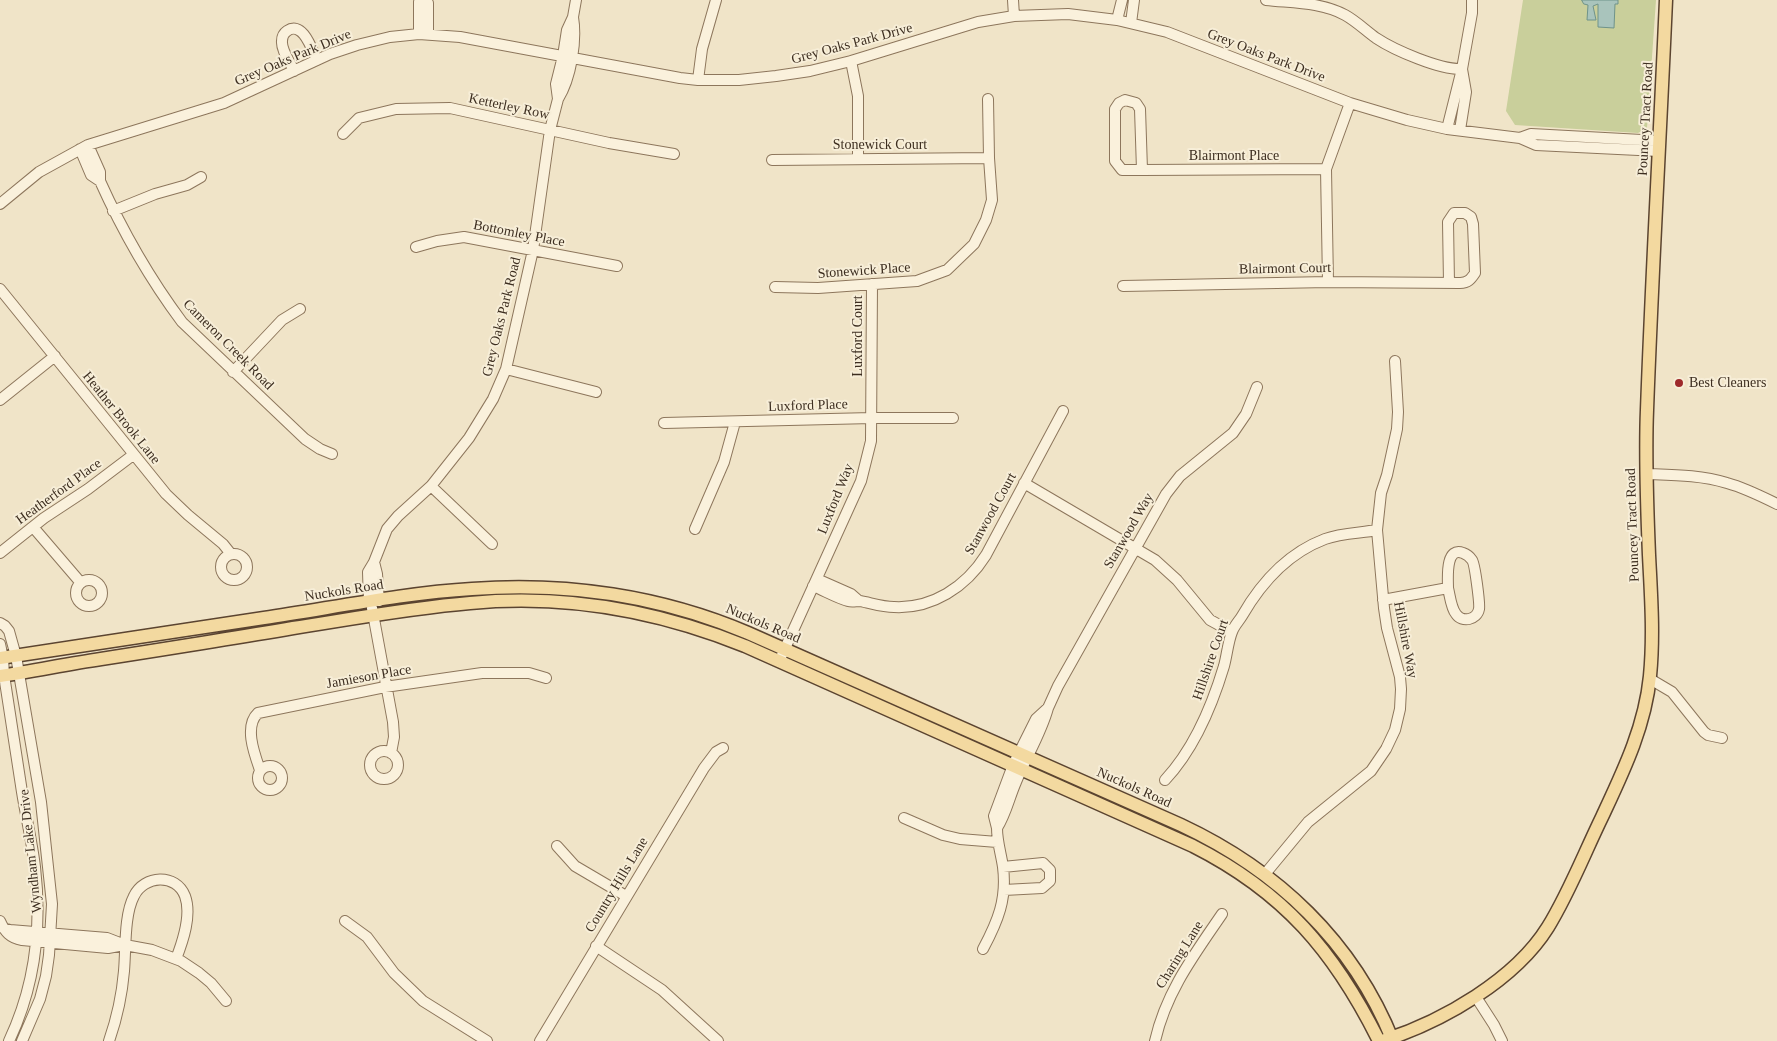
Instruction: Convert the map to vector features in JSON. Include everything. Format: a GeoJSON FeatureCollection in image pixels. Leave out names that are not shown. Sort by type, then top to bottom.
{"type":"FeatureCollection","features":[{"type":"Feature","properties":{"kind":"main road","name":"Pouncey Tract Road"},"geometry":{"type":"LineString","coordinates":[[1389,1040],[1454,1009],[1476,996],[1514,967],[1540,938],[1549,926],[1627,762],[1645,708],[1650,679],[1653,634],[1646,474],[1647,409],[1666,0]]}},
{"type":"Feature","properties":{"kind":"main road","name":"Nuckols Road"},"geometry":{"type":"LineString","coordinates":[[6,657],[373,601],[470,589],[496,587],[546,588],[595,592],[661,603],[733,626],[1024,754],[1209,838],[1232,851],[1265,874],[1298,902],[1332,939],[1362,980],[1389,1040]]}},
{"type":"Feature","properties":{"kind":"main road","name":"Nuckols Road"},"geometry":{"type":"LineString","coordinates":[[2,676],[372,616],[470,603],[510,601],[574,604],[634,611],[672,621],[719,636],[780,662],[1193,846],[1231,866],[1294,918],[1328,955],[1351,988],[1379,1041]]}},
{"type":"Feature","properties":{"kind":"street"},"geometry":{"type":"LineString","coordinates":[[421,0],[419,2],[424,35]]}},
{"type":"Feature","properties":{"kind":"street"},"geometry":{"type":"LineString","coordinates":[[424,35],[428,3],[426,0]]}},
{"type":"Feature","properties":{"kind":"street","name":"Grey Oaks Park Road"},"geometry":{"type":"LineString","coordinates":[[392,753],[394,737],[372,616],[377,574],[374,562],[387,529],[398,516],[431,486],[468,438],[493,399],[506,369],[533,250],[550,130],[558,99],[564,90],[567,57],[575,29],[573,17],[576,0]]}},
{"type":"Feature","properties":{"kind":"street"},"geometry":{"type":"LineString","coordinates":[[698,80],[702,49],[716,0]]}},
{"type":"Feature","properties":{"kind":"street"},"geometry":{"type":"LineString","coordinates":[[1013,0],[1014,16]]}},
{"type":"Feature","properties":{"kind":"street"},"geometry":{"type":"LineString","coordinates":[[1117,20],[1122,0]]}},
{"type":"Feature","properties":{"kind":"street"},"geometry":{"type":"LineString","coordinates":[[1130,23],[1134,0]]}},
{"type":"Feature","properties":{"kind":"street"},"geometry":{"type":"LineString","coordinates":[[1266,0],[1320,6],[1344,15],[1378,39],[1411,55],[1432,63],[1462,69]]}},
{"type":"Feature","properties":{"kind":"street"},"geometry":{"type":"LineString","coordinates":[[1447,129],[1462,69],[1472,13],[1472,0]]}},
{"type":"Feature","properties":{"kind":"street","name":"Grey Oaks Park Drive"},"geometry":{"type":"LineString","coordinates":[[0,204],[39,172],[84,147],[224,103],[294,70],[357,45],[390,37],[424,35],[460,37],[680,78],[739,80],[810,71],[852,61],[978,22],[1014,16],[1068,14],[1117,20],[1167,32],[1350,102],[1407,120],[1447,129],[1520,138],[1531,134],[1660,146]]}},
{"type":"Feature","properties":{"kind":"street"},"geometry":{"type":"LineString","coordinates":[[294,70],[281,39],[288,30],[294,29],[304,33],[317,60]]}},
{"type":"Feature","properties":{"kind":"street"},"geometry":{"type":"LineString","coordinates":[[852,61],[858,96],[858,158]]}},
{"type":"Feature","properties":{"kind":"street"},"geometry":{"type":"LineString","coordinates":[[1460,130],[1466,92],[1462,69]]}},
{"type":"Feature","properties":{"kind":"street","name":"Stonewick Place"},"geometry":{"type":"LineString","coordinates":[[775,287],[818,288],[917,281],[946,270],[974,244],[986,220],[992,200],[988,99]]}},
{"type":"Feature","properties":{"kind":"street","name":"Blairmont Place"},"geometry":{"type":"LineString","coordinates":[[1142,170],[1140,109],[1136,103],[1125,100],[1119,103],[1115,109],[1115,161],[1122,170],[1142,170],[1326,169]]}},
{"type":"Feature","properties":{"kind":"street"},"geometry":{"type":"LineString","coordinates":[[1328,282],[1326,169],[1350,102]]}},
{"type":"Feature","properties":{"kind":"street","name":"Ketterley Row"},"geometry":{"type":"LineString","coordinates":[[343,134],[359,118],[396,109],[450,108],[674,154]]}},
{"type":"Feature","properties":{"kind":"street","name":"Cameron Creek Road"},"geometry":{"type":"LineString","coordinates":[[84,147],[100,172],[100,181],[113,212],[182,322],[305,439],[332,454]]}},
{"type":"Feature","properties":{"kind":"street","name":"Stonewick Court"},"geometry":{"type":"LineString","coordinates":[[772,160],[989,158]]}},
{"type":"Feature","properties":{"kind":"street"},"geometry":{"type":"LineString","coordinates":[[113,212],[201,177]]}},
{"type":"Feature","properties":{"kind":"street","name":"Blairmont Court"},"geometry":{"type":"LineString","coordinates":[[1122,286],[1328,282],[1449,283],[1467,282],[1474,273],[1473,224],[1471,217],[1465,213],[1454,213],[1448,222],[1449,283]]}},
{"type":"Feature","properties":{"kind":"street","name":"Bottomley Place"},"geometry":{"type":"LineString","coordinates":[[416,247],[437,241],[464,237],[617,266]]}},
{"type":"Feature","properties":{"kind":"street","name":"Luxford Court"},"geometry":{"type":"LineString","coordinates":[[872,284],[872,418]]}},
{"type":"Feature","properties":{"kind":"street","name":"Heather Brook Lane"},"geometry":{"type":"LineString","coordinates":[[0,289],[166,494],[232,554]]}},
{"type":"Feature","properties":{"kind":"street"},"geometry":{"type":"LineString","coordinates":[[233,372],[282,320],[300,309]]}},
{"type":"Feature","properties":{"kind":"street"},"geometry":{"type":"LineString","coordinates":[[0,400],[55,356]]}},
{"type":"Feature","properties":{"kind":"street","name":"Hillshire Way"},"geometry":{"type":"LineString","coordinates":[[1265,874],[1308,822],[1371,771],[1384,754],[1395,730],[1400,709],[1400,683],[1387,628],[1377,530],[1381,493],[1397,429],[1395,361]]}},
{"type":"Feature","properties":{"kind":"street"},"geometry":{"type":"LineString","coordinates":[[506,369],[596,392]]}},
{"type":"Feature","properties":{"kind":"street","name":"Stanwood Way"},"geometry":{"type":"LineString","coordinates":[[983,949],[998,920],[1004,890],[1003,867],[997,842],[997,828],[994,816],[1017,768],[1044,723],[1048,708],[1058,686],[1173,484],[1188,468],[1233,432],[1246,414],[1257,387]]}},
{"type":"Feature","properties":{"kind":"street","name":"Stanwood Court"},"geometry":{"type":"LineString","coordinates":[[815,582],[851,594],[859,601],[882,606],[908,607],[929,602],[950,592],[967,579],[981,563],[1063,411]]}},
{"type":"Feature","properties":{"kind":"street","name":"Luxford Way"},"geometry":{"type":"LineString","coordinates":[[780,662],[785,649],[811,603],[815,582],[861,481],[871,441],[872,418]]}},
{"type":"Feature","properties":{"kind":"street","name":"Luxford Place"},"geometry":{"type":"LineString","coordinates":[[664,423],[953,418]]}},
{"type":"Feature","properties":{"kind":"street"},"geometry":{"type":"LineString","coordinates":[[695,529],[724,462],[735,422]]}},
{"type":"Feature","properties":{"kind":"street","name":"Heatherford Place"},"geometry":{"type":"LineString","coordinates":[[0,553],[33,526],[88,489],[133,455]]}},
{"type":"Feature","properties":{"kind":"street"},"geometry":{"type":"LineString","coordinates":[[1646,474],[1684,475],[1718,480],[1747,489],[1777,504]]}},
{"type":"Feature","properties":{"kind":"street"},"geometry":{"type":"LineString","coordinates":[[1024,483],[1136,548],[1165,568],[1210,620],[1232,632]]}},
{"type":"Feature","properties":{"kind":"street"},"geometry":{"type":"LineString","coordinates":[[431,486],[492,544]]}},
{"type":"Feature","properties":{"kind":"street"},"geometry":{"type":"LineString","coordinates":[[33,526],[81,583]]}},
{"type":"Feature","properties":{"kind":"street","name":"Hillshire Court"},"geometry":{"type":"LineString","coordinates":[[1165,780],[1187,751],[1206,715],[1218,686],[1232,632],[1250,602],[1262,587],[1293,556],[1326,538],[1377,530]]}},
{"type":"Feature","properties":{"kind":"street"},"geometry":{"type":"LineString","coordinates":[[1464,553],[1472,560],[1480,611],[1468,620],[1455,614],[1448,588],[1449,559],[1453,554],[1464,553]]}},
{"type":"Feature","properties":{"kind":"street"},"geometry":{"type":"LineString","coordinates":[[1383,600],[1448,588]]}},
{"type":"Feature","properties":{"kind":"street"},"geometry":{"type":"LineString","coordinates":[[0,623],[9,631],[6,657]]}},
{"type":"Feature","properties":{"kind":"street"},"geometry":{"type":"LineString","coordinates":[[0,644],[6,657]]}},
{"type":"Feature","properties":{"kind":"street","name":"Wyndham Lake Drive"},"geometry":{"type":"LineString","coordinates":[[6,657],[18,673],[41,802],[52,904],[51,938],[47,969],[40,999],[22,1041]]}},
{"type":"Feature","properties":{"kind":"street","name":"Wyndham Lake Drive"},"geometry":{"type":"LineString","coordinates":[[6,657],[2,676],[35,866],[38,897],[37,937],[31,979],[20,1016],[9,1041]]}},
{"type":"Feature","properties":{"kind":"street","name":"Jamieson Place"},"geometry":{"type":"LineString","coordinates":[[260,770],[255,757],[250,727],[253,717],[258,713],[385,687],[482,673],[529,672],[546,678]]}},
{"type":"Feature","properties":{"kind":"street"},"geometry":{"type":"LineString","coordinates":[[1650,679],[1672,692],[1704,732],[1708,735],[1722,738]]}},
{"type":"Feature","properties":{"kind":"street","name":"Country Hills Lane"},"geometry":{"type":"LineString","coordinates":[[540,1041],[704,768],[716,752],[723,748]]}},
{"type":"Feature","properties":{"kind":"street"},"geometry":{"type":"LineString","coordinates":[[904,818],[943,835],[960,839],[997,842]]}},
{"type":"Feature","properties":{"kind":"street"},"geometry":{"type":"LineString","coordinates":[[557,846],[575,866],[626,896]]}},
{"type":"Feature","properties":{"kind":"street"},"geometry":{"type":"LineString","coordinates":[[1003,867],[1043,863],[1050,870],[1050,881],[1042,888],[1004,890]]}},
{"type":"Feature","properties":{"kind":"street"},"geometry":{"type":"LineString","coordinates":[[109,1041],[119,1009],[128,916],[133,897],[144,883],[154,880],[166,880],[175,884],[183,892],[187,905],[184,937],[176,959]]}},
{"type":"Feature","properties":{"kind":"street","name":"Charing Lane"},"geometry":{"type":"LineString","coordinates":[[1155,1041],[1165,1008],[1176,982],[1222,914]]}},
{"type":"Feature","properties":{"kind":"street"},"geometry":{"type":"LineString","coordinates":[[345,921],[367,937],[394,973],[422,1001],[487,1041]]}},
{"type":"Feature","properties":{"kind":"street"},"geometry":{"type":"LineString","coordinates":[[2,925],[10,930],[37,937],[107,938],[125,945],[152,950],[176,959],[199,973],[226,1001]]}},
{"type":"Feature","properties":{"kind":"street"},"geometry":{"type":"LineString","coordinates":[[596,946],[662,990],[684,1008],[718,1041]]}},
{"type":"Feature","properties":{"kind":"street"},"geometry":{"type":"LineString","coordinates":[[1476,996],[1501,1036],[1502,1041]]}},
{"type":"Feature","properties":{"kind":"green space"},"geometry":{"type":"Polygon","coordinates":[[[1523,0],[1656,0],[1647,128],[1638,133],[1515,125],[1506,111],[1523,0]]]}},
{"type":"Feature","properties":{"kind":"water"},"geometry":{"type":"Polygon","coordinates":[[[1582,0],[1618,0],[1618,4],[1615,4],[1614,28],[1598,27],[1598,4],[1593,6],[1596,20],[1587,20],[1588,5],[1584,4],[1582,0]]]}},
{"type":"Feature","properties":{"kind":"place","name":"Best Cleaners"},"geometry":{"type":"Point","coordinates":[1679,383]}}]}
